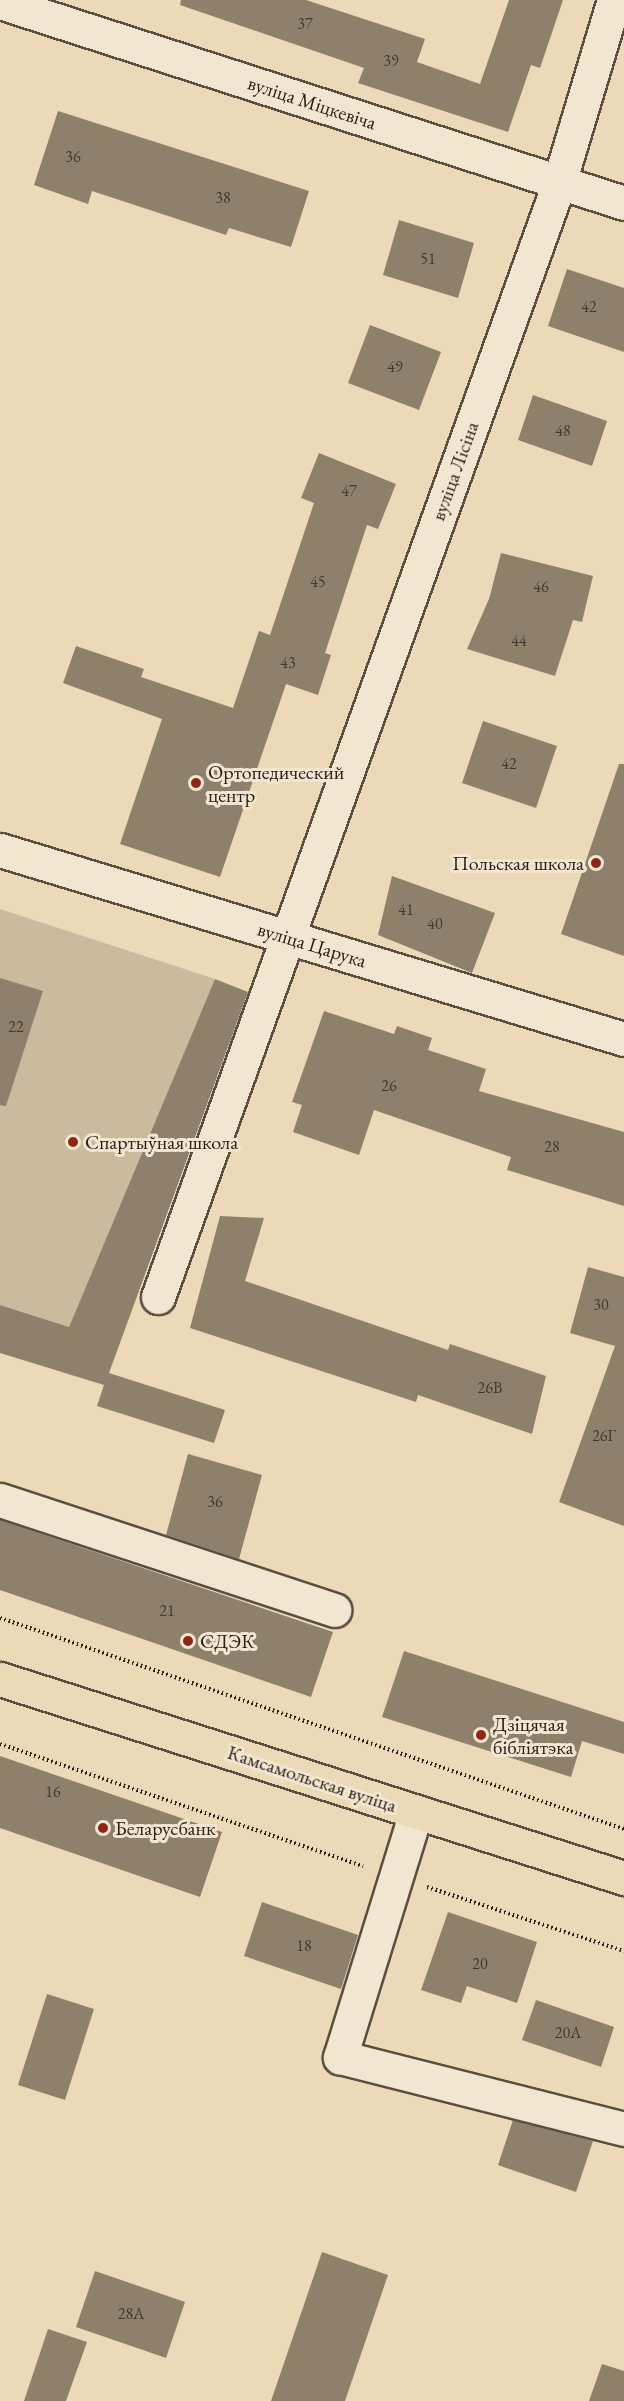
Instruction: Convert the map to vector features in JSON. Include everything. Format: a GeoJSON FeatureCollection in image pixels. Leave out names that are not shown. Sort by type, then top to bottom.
{"type":"FeatureCollection","features":[{"type":"Feature","properties":{"kind":"main road","name":"Камсамольская вуліца"},"geometry":{"type":"LineString","coordinates":[[0,1678],[624,1878]]}},
{"type":"Feature","properties":{"kind":"street","name":"вуліца Лісіна"},"geometry":{"type":"LineString","coordinates":[[158,1298],[559,183],[614,0]]}},
{"type":"Feature","properties":{"kind":"street","name":"вуліца Міцкевіча"},"geometry":{"type":"LineString","coordinates":[[10,3],[624,203]]}},
{"type":"Feature","properties":{"kind":"street","name":"вуліца Царука"},"geometry":{"type":"LineString","coordinates":[[0,850],[624,1039]]}},
{"type":"Feature","properties":{"kind":"street"},"geometry":{"type":"LineString","coordinates":[[0,1500],[334,1610]]}},
{"type":"Feature","properties":{"kind":"street"},"geometry":{"type":"LineString","coordinates":[[416,1812],[340,2057],[624,2129]]}},
{"type":"Feature","properties":{"kind":"path"},"geometry":{"type":"LineString","coordinates":[[0,1618],[624,1829]]}},
{"type":"Feature","properties":{"kind":"path"},"geometry":{"type":"LineString","coordinates":[[0,1744],[374,1869]]}},
{"type":"Feature","properties":{"kind":"path"},"geometry":{"type":"LineString","coordinates":[[419,1884],[624,1951]]}},
{"type":"Feature","properties":{"kind":"shaded area","name":"Спартыўная школа"},"geometry":{"type":"Polygon","coordinates":[[[0,909],[215,979],[69,1327],[0,1305],[0,909]]]}},
{"type":"Feature","properties":{"kind":"building"},"geometry":{"type":"Polygon","coordinates":[[[181,0],[306,0],[425,39],[417,62],[480,84],[509,0],[563,0],[540,68],[531,65],[508,132],[358,83],[364,68],[180,5],[181,0]]]}},
{"type":"Feature","properties":{"kind":"building"},"geometry":{"type":"Polygon","coordinates":[[[58,111],[309,191],[291,247],[229,228],[226,235],[92,191],[88,204],[34,185],[58,111]]]}},
{"type":"Feature","properties":{"kind":"building"},"geometry":{"type":"Polygon","coordinates":[[[399,220],[474,243],[458,298],[383,275],[399,220]]]}},
{"type":"Feature","properties":{"kind":"building"},"geometry":{"type":"Polygon","coordinates":[[[567,269],[624,288],[624,352],[548,326],[567,269]]]}},
{"type":"Feature","properties":{"kind":"building"},"geometry":{"type":"Polygon","coordinates":[[[370,325],[441,352],[419,410],[348,383],[370,325]]]}},
{"type":"Feature","properties":{"kind":"building"},"geometry":{"type":"Polygon","coordinates":[[[533,395],[607,421],[592,466],[518,440],[533,395]]]}},
{"type":"Feature","properties":{"kind":"building"},"geometry":{"type":"Polygon","coordinates":[[[319,453],[396,484],[378,529],[367,525],[325,653],[331,655],[318,695],[286,684],[220,877],[120,844],[162,719],[63,683],[76,646],[144,669],[141,677],[233,708],[259,631],[270,635],[314,503],[301,498],[319,453]]]}},
{"type":"Feature","properties":{"kind":"building"},"geometry":{"type":"Polygon","coordinates":[[[501,553],[593,576],[582,622],[573,620],[555,676],[467,649],[489,599],[501,553]]]}},
{"type":"Feature","properties":{"kind":"building"},"geometry":{"type":"Polygon","coordinates":[[[483,721],[557,746],[536,808],[462,783],[483,721]]]}},
{"type":"Feature","properties":{"kind":"building"},"geometry":{"type":"Polygon","coordinates":[[[619,764],[624,764],[624,956],[561,934],[619,764]]]}},
{"type":"Feature","properties":{"kind":"building"},"geometry":{"type":"Polygon","coordinates":[[[392,876],[495,913],[472,973],[378,935],[392,876]]]}},
{"type":"Feature","properties":{"kind":"building"},"geometry":{"type":"Polygon","coordinates":[[[0,978],[43,991],[6,1106],[0,1105],[0,978]]]}},
{"type":"Feature","properties":{"kind":"building"},"geometry":{"type":"Polygon","coordinates":[[[215,979],[248,992],[109,1373],[225,1410],[214,1443],[97,1406],[104,1385],[0,1353],[0,1305],[69,1327],[215,979]]]}},
{"type":"Feature","properties":{"kind":"building"},"geometry":{"type":"Polygon","coordinates":[[[324,1011],[394,1034],[397,1026],[432,1038],[428,1050],[486,1069],[479,1091],[624,1132],[624,1206],[507,1170],[511,1157],[374,1110],[359,1155],[293,1132],[302,1105],[292,1102],[324,1011]]]}},
{"type":"Feature","properties":{"kind":"building"},"geometry":{"type":"Polygon","coordinates":[[[220,1216],[264,1218],[245,1281],[448,1350],[450,1344],[546,1376],[532,1434],[418,1395],[416,1402],[190,1328],[220,1216]]]}},
{"type":"Feature","properties":{"kind":"building"},"geometry":{"type":"Polygon","coordinates":[[[588,1267],[624,1277],[624,1526],[559,1502],[615,1346],[570,1333],[588,1267]]]}},
{"type":"Feature","properties":{"kind":"building"},"geometry":{"type":"Polygon","coordinates":[[[188,1454],[262,1475],[239,1559],[166,1535],[188,1454]]]}},
{"type":"Feature","properties":{"kind":"building"},"geometry":{"type":"Polygon","coordinates":[[[0,1520],[333,1632],[311,1697],[0,1590],[0,1520]]]}},
{"type":"Feature","properties":{"kind":"building"},"geometry":{"type":"Polygon","coordinates":[[[404,1651],[624,1722],[624,1754],[582,1741],[571,1777],[382,1717],[404,1651]]]}},
{"type":"Feature","properties":{"kind":"building"},"geometry":{"type":"Polygon","coordinates":[[[0,1756],[222,1832],[200,1897],[0,1828],[0,1756]]]}},
{"type":"Feature","properties":{"kind":"building"},"geometry":{"type":"Polygon","coordinates":[[[262,1902],[358,1935],[341,1989],[244,1956],[262,1902]]]}},
{"type":"Feature","properties":{"kind":"building"},"geometry":{"type":"Polygon","coordinates":[[[448,1912],[537,1942],[517,2003],[467,1986],[461,2003],[421,1990],[448,1912]]]}},
{"type":"Feature","properties":{"kind":"building"},"geometry":{"type":"Polygon","coordinates":[[[47,1994],[94,2009],[65,2100],[18,2085],[47,1994]]]}},
{"type":"Feature","properties":{"kind":"building"},"geometry":{"type":"Polygon","coordinates":[[[536,2000],[614,2027],[601,2067],[522,2040],[536,2000]]]}},
{"type":"Feature","properties":{"kind":"building"},"geometry":{"type":"Polygon","coordinates":[[[513,2120],[593,2141],[576,2192],[498,2165],[513,2120]]]}},
{"type":"Feature","properties":{"kind":"building"},"geometry":{"type":"Polygon","coordinates":[[[322,2252],[388,2275],[345,2401],[271,2401],[322,2252]]]}},
{"type":"Feature","properties":{"kind":"building"},"geometry":{"type":"Polygon","coordinates":[[[95,2271],[185,2302],[166,2358],[76,2327],[95,2271]]]}},
{"type":"Feature","properties":{"kind":"building"},"geometry":{"type":"Polygon","coordinates":[[[48,2329],[87,2342],[66,2401],[24,2401],[48,2329]]]}},
{"type":"Feature","properties":{"kind":"building"},"geometry":{"type":"Polygon","coordinates":[[[602,2364],[624,2371],[624,2401],[589,2401],[602,2364]]]}},
{"type":"Feature","properties":{"kind":"place","name":"Ортопедический центр"},"geometry":{"type":"Point","coordinates":[196,783]}},
{"type":"Feature","properties":{"kind":"place","name":"Польская школа"},"geometry":{"type":"Point","coordinates":[596,863]}},
{"type":"Feature","properties":{"kind":"place","name":"Спартыўная школа"},"geometry":{"type":"Point","coordinates":[73,1142]}},
{"type":"Feature","properties":{"kind":"place","name":"СДЭК"},"geometry":{"type":"Point","coordinates":[188,1641]}},
{"type":"Feature","properties":{"kind":"place","name":"Дзіцячая бібліятэка"},"geometry":{"type":"Point","coordinates":[481,1735]}},
{"type":"Feature","properties":{"kind":"place","name":"Беларусбанк"},"geometry":{"type":"Point","coordinates":[103,1828]}}]}
